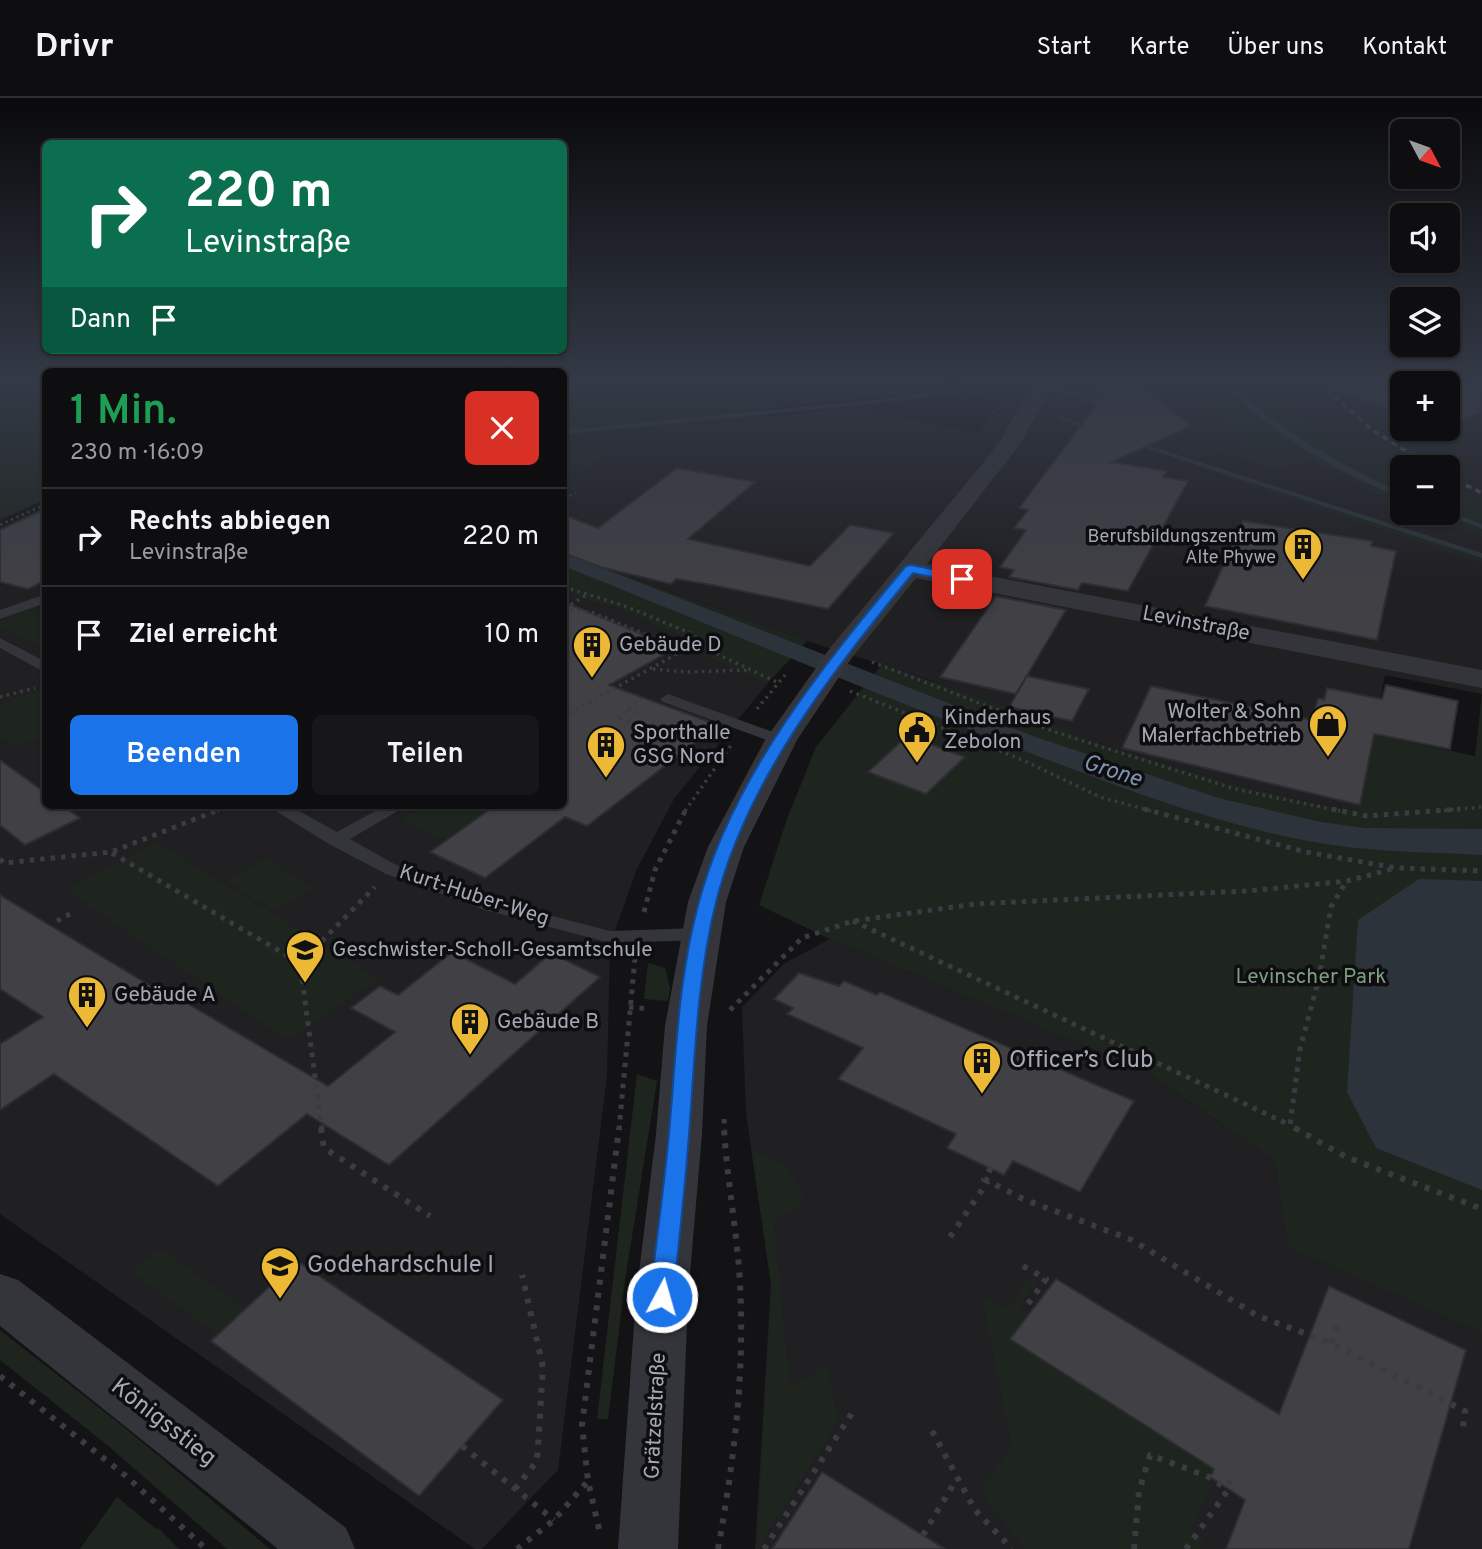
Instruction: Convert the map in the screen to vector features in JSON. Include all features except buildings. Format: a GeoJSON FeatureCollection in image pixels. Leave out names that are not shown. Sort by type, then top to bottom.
{"type":"FeatureCollection","features":[{"type":"Feature","properties":{"kind":"street","name":"Grätzelstraße"},"geometry":{"type":"LineString","coordinates":[[625,1542],[662,1297],[679,1135],[686,1026],[701,934],[707,902],[763,733],[828,685],[840,654],[1004,450]]}},
{"type":"Feature","properties":{"kind":"street","name":"Levinstraße"},"geometry":{"type":"LineString","coordinates":[[911,569],[1482,679]]}},
{"type":"Feature","properties":{"kind":"street","name":"Königsstieg"},"geometry":{"type":"LineString","coordinates":[[0,1296],[325,1549]]}},
{"type":"Feature","properties":{"kind":"lane"},"geometry":{"type":"LineString","coordinates":[[0,615],[42,599]]}},
{"type":"Feature","properties":{"kind":"lane"},"geometry":{"type":"LineString","coordinates":[[0,642],[42,667]]}},
{"type":"Feature","properties":{"kind":"lane"},"geometry":{"type":"LineString","coordinates":[[668,699],[763,733]]}},
{"type":"Feature","properties":{"kind":"lane","name":"Kurt-Huber-Weg"},"geometry":{"type":"LineString","coordinates":[[282,809],[335,841],[392,870],[492,906],[610,937],[701,934]]}},
{"type":"Feature","properties":{"kind":"lane"},"geometry":{"type":"LineString","coordinates":[[335,841],[392,809]]}},
{"type":"Feature","properties":{"kind":"path"},"geometry":{"type":"LineString","coordinates":[[567,497],[576,493]]}},
{"type":"Feature","properties":{"kind":"path"},"geometry":{"type":"LineString","coordinates":[[0,526],[42,506]]}},
{"type":"Feature","properties":{"kind":"path"},"geometry":{"type":"LineString","coordinates":[[567,588],[585,596],[625,606],[690,633],[719,655],[778,683],[828,685],[1025,761],[1100,797],[1306,852],[1397,868],[1482,871]]}},
{"type":"Feature","properties":{"kind":"path"},"geometry":{"type":"LineString","coordinates":[[567,607],[585,596]]}},
{"type":"Feature","properties":{"kind":"path"},"geometry":{"type":"LineString","coordinates":[[567,609],[594,613],[684,650],[567,714]]}},
{"type":"Feature","properties":{"kind":"path"},"geometry":{"type":"LineString","coordinates":[[871,661],[1058,733],[1235,789],[1367,816],[1482,807]]}},
{"type":"Feature","properties":{"kind":"path"},"geometry":{"type":"LineString","coordinates":[[652,668],[686,672],[750,670]]}},
{"type":"Feature","properties":{"kind":"path"},"geometry":{"type":"LineString","coordinates":[[778,683],[828,685]]}},
{"type":"Feature","properties":{"kind":"path"},"geometry":{"type":"LineString","coordinates":[[625,1542],[588,1481],[582,1425],[615,1175],[629,1007],[638,936],[655,870],[686,809],[763,733],[778,683]]}},
{"type":"Feature","properties":{"kind":"path"},"geometry":{"type":"LineString","coordinates":[[0,697],[42,686]]}},
{"type":"Feature","properties":{"kind":"path"},"geometry":{"type":"LineString","coordinates":[[629,723],[617,718],[643,699]]}},
{"type":"Feature","properties":{"kind":"path"},"geometry":{"type":"LineString","coordinates":[[627,710],[639,715]]}},
{"type":"Feature","properties":{"kind":"path"},"geometry":{"type":"LineString","coordinates":[[0,859],[4,863],[111,852],[220,809]]}},
{"type":"Feature","properties":{"kind":"path"},"geometry":{"type":"LineString","coordinates":[[111,852],[300,964]]}},
{"type":"Feature","properties":{"kind":"path"},"geometry":{"type":"LineString","coordinates":[[728,1001],[725,1014],[802,938],[853,921],[975,904],[1158,897],[1347,881],[1397,868]]}},
{"type":"Feature","properties":{"kind":"path"},"geometry":{"type":"LineString","coordinates":[[300,964],[392,870]]}},
{"type":"Feature","properties":{"kind":"path"},"geometry":{"type":"LineString","coordinates":[[1290,1125],[1300,1049],[1319,978],[1331,907],[1347,881]]}},
{"type":"Feature","properties":{"kind":"path"},"geometry":{"type":"LineString","coordinates":[[57,921],[70,914]]}},
{"type":"Feature","properties":{"kind":"path"},"geometry":{"type":"LineString","coordinates":[[853,921],[1290,1125],[1346,1157],[1482,1209]]}},
{"type":"Feature","properties":{"kind":"path"},"geometry":{"type":"LineString","coordinates":[[300,964],[324,1148],[430,1216]]}},
{"type":"Feature","properties":{"kind":"path"},"geometry":{"type":"LineString","coordinates":[[718,1549],[729,1492],[741,1356],[741,1316],[724,1111]]}},
{"type":"Feature","properties":{"kind":"path"},"geometry":{"type":"LineString","coordinates":[[990,1168],[984,1179],[1035,1203],[1132,1240],[1258,1316],[1331,1343],[1465,1411],[1463,1427]]}},
{"type":"Feature","properties":{"kind":"path"},"geometry":{"type":"LineString","coordinates":[[950,1237],[988,1181]]}},
{"type":"Feature","properties":{"kind":"path"},"geometry":{"type":"LineString","coordinates":[[1023,1266],[1046,1279],[1027,1305],[1032,1309]]}},
{"type":"Feature","properties":{"kind":"path"},"geometry":{"type":"LineString","coordinates":[[515,1489],[537,1461],[543,1367],[522,1275]]}},
{"type":"Feature","properties":{"kind":"path"},"geometry":{"type":"LineString","coordinates":[[1331,1343],[1338,1323]]}},
{"type":"Feature","properties":{"kind":"path"},"geometry":{"type":"LineString","coordinates":[[0,1376],[126,1476],[206,1549]]}},
{"type":"Feature","properties":{"kind":"path"},"geometry":{"type":"LineString","coordinates":[[764,1549],[854,1410]]}},
{"type":"Feature","properties":{"kind":"path"},"geometry":{"type":"LineString","coordinates":[[932,1431],[956,1480],[983,1520],[1012,1549]]}},
{"type":"Feature","properties":{"kind":"path"},"geometry":{"type":"LineString","coordinates":[[462,1446],[554,1520]]}},
{"type":"Feature","properties":{"kind":"path"},"geometry":{"type":"LineString","coordinates":[[1134,1549],[1139,1492],[1150,1455],[1209,1478],[1228,1490]]}},
{"type":"Feature","properties":{"kind":"path"},"geometry":{"type":"LineString","coordinates":[[923,1535],[956,1480]]}},
{"type":"Feature","properties":{"kind":"path"},"geometry":{"type":"LineString","coordinates":[[1186,1549],[1228,1490],[1230,1480]]}},
{"type":"Feature","properties":{"kind":"path"},"geometry":{"type":"LineString","coordinates":[[517,1549],[554,1520],[588,1481]]}},
{"type":"Feature","properties":{"kind":"shaded area"},"geometry":{"type":"Polygon","coordinates":[[[567,450],[1482,450],[1482,694],[1385,675],[1359,811],[1231,783],[1097,743],[925,678],[807,641],[567,554],[567,450]]]}},
{"type":"Feature","properties":{"kind":"shaded area","name":"Geschwister-Scholl-Gesamtschule"},"geometry":{"type":"Polygon","coordinates":[[[42,508],[42,809],[567,809],[567,592],[616,608],[683,637],[713,660],[767,684],[674,799],[637,869],[610,944],[607,1076],[558,1470],[482,1549],[475,1549],[0,1214],[0,528],[42,508]]]}},
{"type":"Feature","properties":{"kind":"shaded area"},"geometry":{"type":"Polygon","coordinates":[[[830,939],[1145,1071],[1274,1160],[1290,1247],[1482,1333],[1482,1549],[755,1549],[771,1284],[746,1113],[742,1007],[785,963],[830,939]]]}},
{"type":"Feature","properties":{"kind":"green space"},"geometry":{"type":"Polygon","coordinates":[[[0,450],[42,450],[42,501],[0,520],[0,450]]]}},
{"type":"Feature","properties":{"kind":"green space"},"geometry":{"type":"Polygon","coordinates":[[[1214,450],[1387,450],[1396,455],[1390,455],[1390,499],[1311,461],[1275,469],[1214,450]]]}},
{"type":"Feature","properties":{"kind":"green space"},"geometry":{"type":"Polygon","coordinates":[[[601,453],[607,455],[584,472],[567,475],[567,457],[601,453]]]}},
{"type":"Feature","properties":{"kind":"green space"},"geometry":{"type":"Polygon","coordinates":[[[1194,467],[1233,472],[1482,553],[1482,563],[1194,467]]]}},
{"type":"Feature","properties":{"kind":"green space"},"geometry":{"type":"Polygon","coordinates":[[[1460,490],[1482,501],[1482,537],[1450,525],[1460,525],[1460,490]]]}},
{"type":"Feature","properties":{"kind":"green space"},"geometry":{"type":"Polygon","coordinates":[[[567,554],[807,641],[767,684],[713,660],[683,637],[616,608],[567,592],[567,554]]]}},
{"type":"Feature","properties":{"kind":"green space"},"geometry":{"type":"Polygon","coordinates":[[[29,610],[42,617],[42,648],[0,626],[0,621],[29,610]]]}},
{"type":"Feature","properties":{"kind":"green space","name":"Levinscher Park"},"geometry":{"type":"Polygon","coordinates":[[[882,664],[1007,707],[1097,743],[1231,783],[1358,811],[1374,735],[1475,756],[1482,694],[1482,1333],[1289,1247],[1274,1160],[1145,1071],[830,939],[759,905],[787,819],[816,747],[882,664]]]}},
{"type":"Feature","properties":{"kind":"green space"},"geometry":{"type":"Polygon","coordinates":[[[42,688],[42,736],[17,747],[0,736],[0,705],[42,688]]]}},
{"type":"Feature","properties":{"kind":"green space"},"geometry":{"type":"Polygon","coordinates":[[[419,809],[490,809],[446,840],[400,819],[419,809]]]}},
{"type":"Feature","properties":{"kind":"green space"},"geometry":{"type":"Polygon","coordinates":[[[155,842],[378,978],[288,1041],[66,890],[155,842]]]}},
{"type":"Feature","properties":{"kind":"green space"},"geometry":{"type":"Polygon","coordinates":[[[265,858],[313,888],[274,911],[226,880],[265,858]]]}},
{"type":"Feature","properties":{"kind":"green space"},"geometry":{"type":"Polygon","coordinates":[[[648,963],[665,968],[670,988],[668,1001],[644,999],[648,963]]]}},
{"type":"Feature","properties":{"kind":"green space"},"geometry":{"type":"Polygon","coordinates":[[[637,1074],[657,1081],[625,1280],[608,1419],[597,1419],[637,1074]]]}},
{"type":"Feature","properties":{"kind":"green space"},"geometry":{"type":"Polygon","coordinates":[[[752,1154],[780,1162],[792,1175],[805,1201],[774,1222],[790,1389],[827,1364],[838,1422],[757,1549],[771,1284],[752,1154]]]}},
{"type":"Feature","properties":{"kind":"green space"},"geometry":{"type":"Polygon","coordinates":[[[160,1248],[245,1309],[217,1334],[132,1272],[160,1248]]]}},
{"type":"Feature","properties":{"kind":"green space"},"geometry":{"type":"Polygon","coordinates":[[[1029,1276],[1039,1281],[1019,1306],[1029,1313],[1011,1339],[1214,1469],[1210,1477],[1211,1488],[1190,1531],[1205,1539],[1201,1549],[1026,1549],[993,1510],[982,1486],[1012,1448],[981,1294],[1009,1308],[1029,1276]]]}},
{"type":"Feature","properties":{"kind":"green space"},"geometry":{"type":"Polygon","coordinates":[[[0,1330],[125,1428],[270,1549],[227,1549],[107,1445],[0,1360],[0,1330]]]}},
{"type":"Feature","properties":{"kind":"green space"},"geometry":{"type":"Polygon","coordinates":[[[117,1497],[158,1528],[179,1549],[80,1549],[117,1497]]]}},
{"type":"Feature","properties":{"kind":"water","name":"Grone"},"geometry":{"type":"Polygon","coordinates":[[[567,554],[1030,735],[1222,799],[1321,822],[1365,828],[1482,829],[1482,855],[1330,845],[1230,823],[1114,785],[836,677],[567,567],[567,554]]]}},
{"type":"Feature","properties":{"kind":"water"},"geometry":{"type":"Polygon","coordinates":[[[1419,879],[1482,881],[1482,1190],[1376,1148],[1347,1092],[1358,920],[1419,879]]]}},
{"type":"Feature","properties":{"kind":"waterway"},"geometry":{"type":"LineString","coordinates":[[1156,450],[1482,556]]}},
{"type":"Feature","properties":{"kind":"waterway"},"geometry":{"type":"LineString","coordinates":[[1313,450],[1353,473],[1390,490]]}},
{"type":"Feature","properties":{"kind":"waterway"},"geometry":{"type":"LineString","coordinates":[[1460,518],[1482,527]]}},
{"type":"Feature","properties":{"kind":"railway"},"geometry":{"type":"LineString","coordinates":[[1404,450],[1412,455]]}},
{"type":"Feature","properties":{"kind":"railway"},"geometry":{"type":"LineString","coordinates":[[1460,482],[1482,493]]}},
{"type":"Feature","properties":{"kind":"place","name":"Berufsbildungszentrum Alte Phywe"},"geometry":{"type":"Point","coordinates":[1303,581]}},
{"type":"Feature","properties":{"kind":"place","name":"Gebäude D"},"geometry":{"type":"Point","coordinates":[592,679]}},
{"type":"Feature","properties":{"kind":"place","name":"Wolter & Sohn Malerfachbetrieb"},"geometry":{"type":"Point","coordinates":[1328,758]}},
{"type":"Feature","properties":{"kind":"place","name":"Kinderhaus Zebolon"},"geometry":{"type":"Point","coordinates":[917,764]}},
{"type":"Feature","properties":{"kind":"place","name":"Sporthalle GSG Nord"},"geometry":{"type":"Point","coordinates":[606,779]}},
{"type":"Feature","properties":{"kind":"place","name":"Geschwister-Scholl-Gesamtschule"},"geometry":{"type":"Point","coordinates":[305,984]}},
{"type":"Feature","properties":{"kind":"place","name":"Gebäude A"},"geometry":{"type":"Point","coordinates":[87,1029]}},
{"type":"Feature","properties":{"kind":"place","name":"Gebäude B"},"geometry":{"type":"Point","coordinates":[470,1056]}},
{"type":"Feature","properties":{"kind":"place","name":"Officer’s Club"},"geometry":{"type":"Point","coordinates":[982,1095]}},
{"type":"Feature","properties":{"kind":"place","name":"Godehardschule I"},"geometry":{"type":"Point","coordinates":[280,1300]}},
{"type":"Feature","properties":{"kind":"route"},"geometry":{"type":"LineString","coordinates":[[662,1297],[679,1135],[687,1011],[707,902],[726,847],[760,777],[792,722],[840,654],[911,569],[962,579]]}}]}
